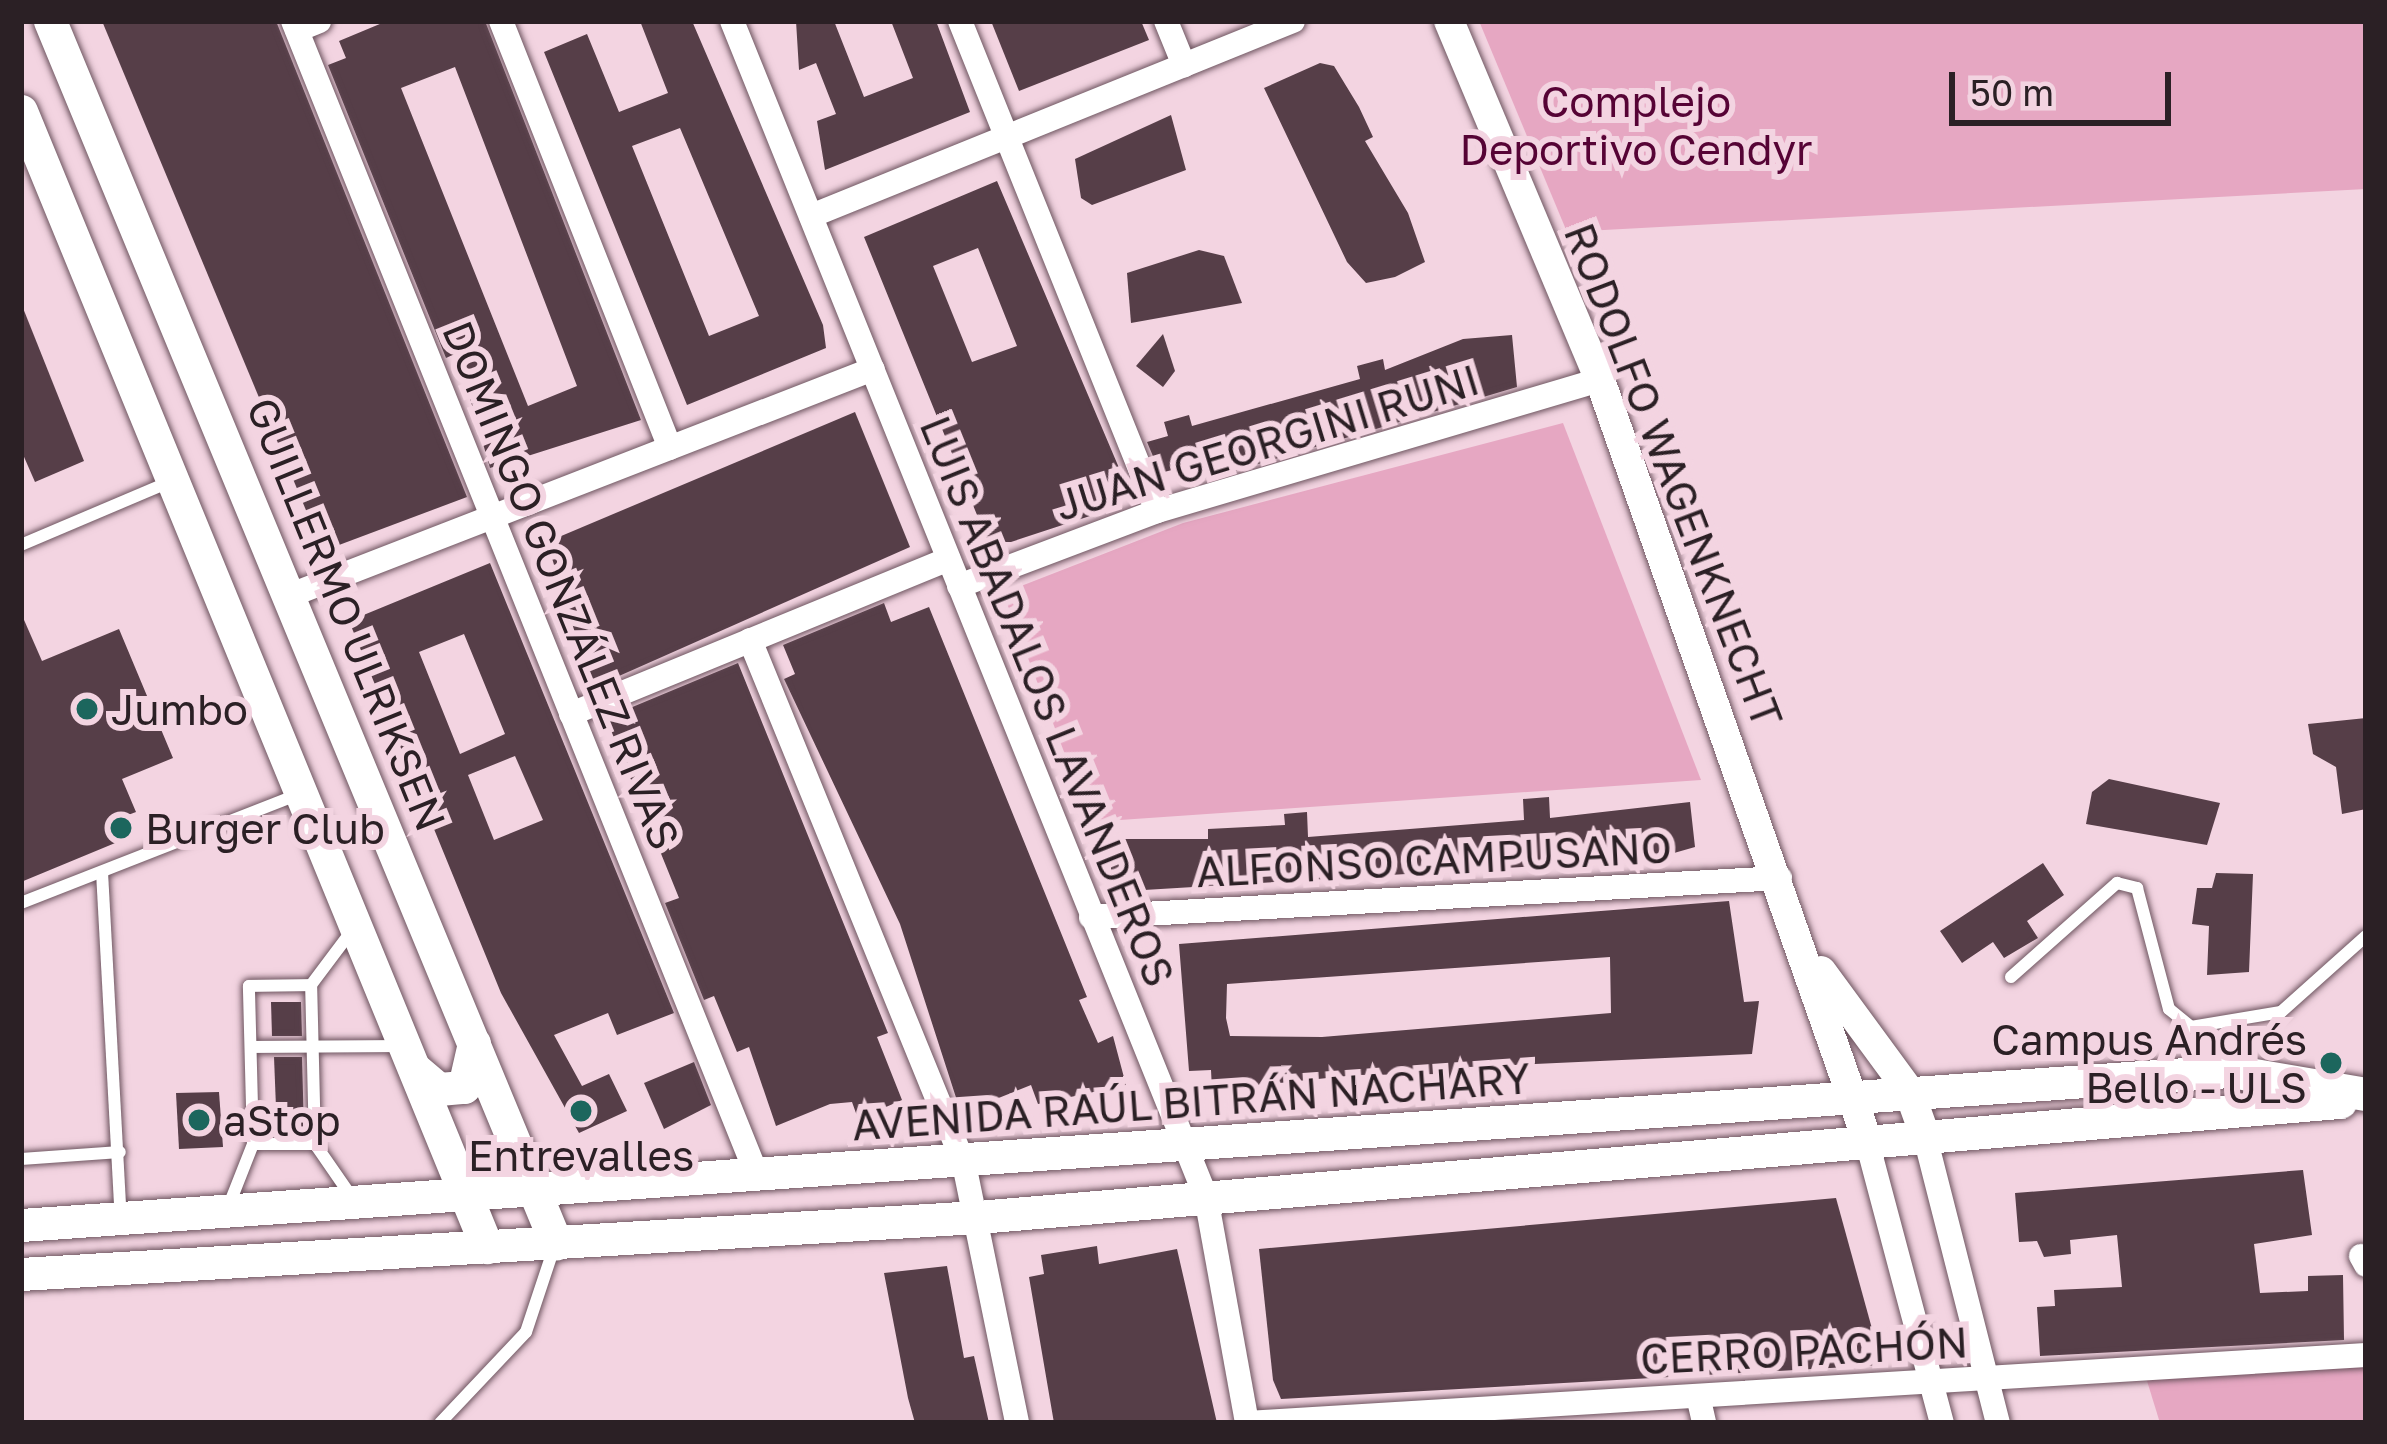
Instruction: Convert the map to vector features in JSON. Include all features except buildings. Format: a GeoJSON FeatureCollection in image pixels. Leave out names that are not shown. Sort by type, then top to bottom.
{"type":"FeatureCollection","features":[{"type":"Feature","properties":{"kind":"main road","name":"GUILLERMO ULRIKSEN"},"geometry":{"type":"LineString","coordinates":[[50,21],[556,1244]]}},
{"type":"Feature","properties":{"kind":"main road"},"geometry":{"type":"LineString","coordinates":[[21,111],[179,478],[487,1247]]}},
{"type":"Feature","properties":{"kind":"main road"},"geometry":{"type":"LineString","coordinates":[[411,1057],[453,1092],[471,1075],[474,1042]]}},
{"type":"Feature","properties":{"kind":"main road","name":"AVENIDA RAÚL BITRÁN NACHARY"},"geometry":{"type":"LineString","coordinates":[[21,1225],[964,1164],[1852,1094],[2231,1071],[2366,1097]]}},
{"type":"Feature","properties":{"kind":"main road","name":"AVENIDA RAÚL BITRÁN NACHARY"},"geometry":{"type":"LineString","coordinates":[[21,1274],[978,1217],[1865,1134],[2366,1097]]}},
{"type":"Feature","properties":{"kind":"street"},"geometry":{"type":"LineString","coordinates":[[501,21],[670,448]]}},
{"type":"Feature","properties":{"kind":"street","name":"LUIS ABADALOS LAVANDEROS"},"geometry":{"type":"LineString","coordinates":[[732,21],[1205,1197],[1247,1423]]}},
{"type":"Feature","properties":{"kind":"street"},"geometry":{"type":"LineString","coordinates":[[960,21],[1157,511]]}},
{"type":"Feature","properties":{"kind":"street"},"geometry":{"type":"LineString","coordinates":[[1166,21],[1184,65]]}},
{"type":"Feature","properties":{"kind":"street"},"geometry":{"type":"LineString","coordinates":[[811,216],[1293,21]]}},
{"type":"Feature","properties":{"kind":"street","name":"RODOLFO WAGENKNECHT"},"geometry":{"type":"LineString","coordinates":[[1449,21],[1600,380],[1813,962],[1865,1134],[1942,1423]]}},
{"type":"Feature","properties":{"kind":"street","name":"DOMINGO GONZÁLEZ RIVAS"},"geometry":{"type":"LineString","coordinates":[[303,24],[492,517],[758,1178]]}},
{"type":"Feature","properties":{"kind":"street"},"geometry":{"type":"LineString","coordinates":[[291,595],[873,369]]}},
{"type":"Feature","properties":{"kind":"street","name":"JUAN GEORGINI RUNI"},"geometry":{"type":"LineString","coordinates":[[959,586],[1157,511],[1600,380]]}},
{"type":"Feature","properties":{"kind":"street"},"geometry":{"type":"LineString","coordinates":[[572,714],[948,559]]}},
{"type":"Feature","properties":{"kind":"street"},"geometry":{"type":"LineString","coordinates":[[750,640],[964,1164],[1017,1423]]}},
{"type":"Feature","properties":{"kind":"street","name":"ALFONSO CAMPUSANO"},"geometry":{"type":"LineString","coordinates":[[1091,917],[1780,878]]}},
{"type":"Feature","properties":{"kind":"street","name":"RODOLFO WAGENKNECHT"},"geometry":{"type":"LineString","coordinates":[[1813,962],[1909,1090],[1998,1423]]}},
{"type":"Feature","properties":{"kind":"street","name":"CERRO PACHÓN"},"geometry":{"type":"LineString","coordinates":[[1247,1423],[1475,1416],[1698,1396],[2366,1355]]}},
{"type":"Feature","properties":{"kind":"street"},"geometry":{"type":"LineString","coordinates":[[1698,1396],[1704,1423]]}},
{"type":"Feature","properties":{"kind":"lane"},"geometry":{"type":"LineString","coordinates":[[21,545],[179,478]]}},
{"type":"Feature","properties":{"kind":"lane"},"geometry":{"type":"LineString","coordinates":[[21,903],[302,793]]}},
{"type":"Feature","properties":{"kind":"lane"},"geometry":{"type":"LineString","coordinates":[[102,872],[121,1219]]}},
{"type":"Feature","properties":{"kind":"lane"},"geometry":{"type":"LineString","coordinates":[[2011,977],[2117,883],[2137,888],[2168,1010],[2191,1028],[2236,1024],[2281,1012],[2366,936]]}},
{"type":"Feature","properties":{"kind":"lane"},"geometry":{"type":"LineString","coordinates":[[356,1203],[315,1144],[311,986],[357,923]]}},
{"type":"Feature","properties":{"kind":"lane"},"geometry":{"type":"LineString","coordinates":[[226,1212],[254,1144],[249,986],[311,986]]}},
{"type":"Feature","properties":{"kind":"lane"},"geometry":{"type":"LineString","coordinates":[[251,1047],[314,1047],[411,1057]]}},
{"type":"Feature","properties":{"kind":"lane"},"geometry":{"type":"LineString","coordinates":[[254,1144],[315,1144]]}},
{"type":"Feature","properties":{"kind":"lane"},"geometry":{"type":"LineString","coordinates":[[21,1159],[120,1152]]}},
{"type":"Feature","properties":{"kind":"lane"},"geometry":{"type":"LineString","coordinates":[[440,1423],[526,1332],[556,1244]]}},
{"type":"Feature","properties":{"kind":"green space","name":"Complejo Deportivo Cendyr"},"geometry":{"type":"Polygon","coordinates":[[[1479,21],[2366,21],[2366,189],[1567,232],[1479,21]]]}},
{"type":"Feature","properties":{"kind":"green space"},"geometry":{"type":"Polygon","coordinates":[[[1563,423],[1701,780],[1091,822],[1003,593],[1183,523],[1563,423]]]}},
{"type":"Feature","properties":{"kind":"green space"},"geometry":{"type":"Polygon","coordinates":[[[2366,1355],[2366,1423],[2160,1423],[2143,1368],[2366,1355]]]}},
{"type":"Feature","properties":{"kind":"place","name":"Jumbo"},"geometry":{"type":"Point","coordinates":[87,709]}},
{"type":"Feature","properties":{"kind":"place","name":"Burger Club"},"geometry":{"type":"Point","coordinates":[121,828]}},
{"type":"Feature","properties":{"kind":"place","name":"Campus Andrés Bello - ULS"},"geometry":{"type":"Point","coordinates":[2331,1063]}},
{"type":"Feature","properties":{"kind":"place","name":"Entrevalles"},"geometry":{"type":"Point","coordinates":[581,1111]}},
{"type":"Feature","properties":{"kind":"place","name":"aStop"},"geometry":{"type":"Point","coordinates":[199,1120]}}]}
